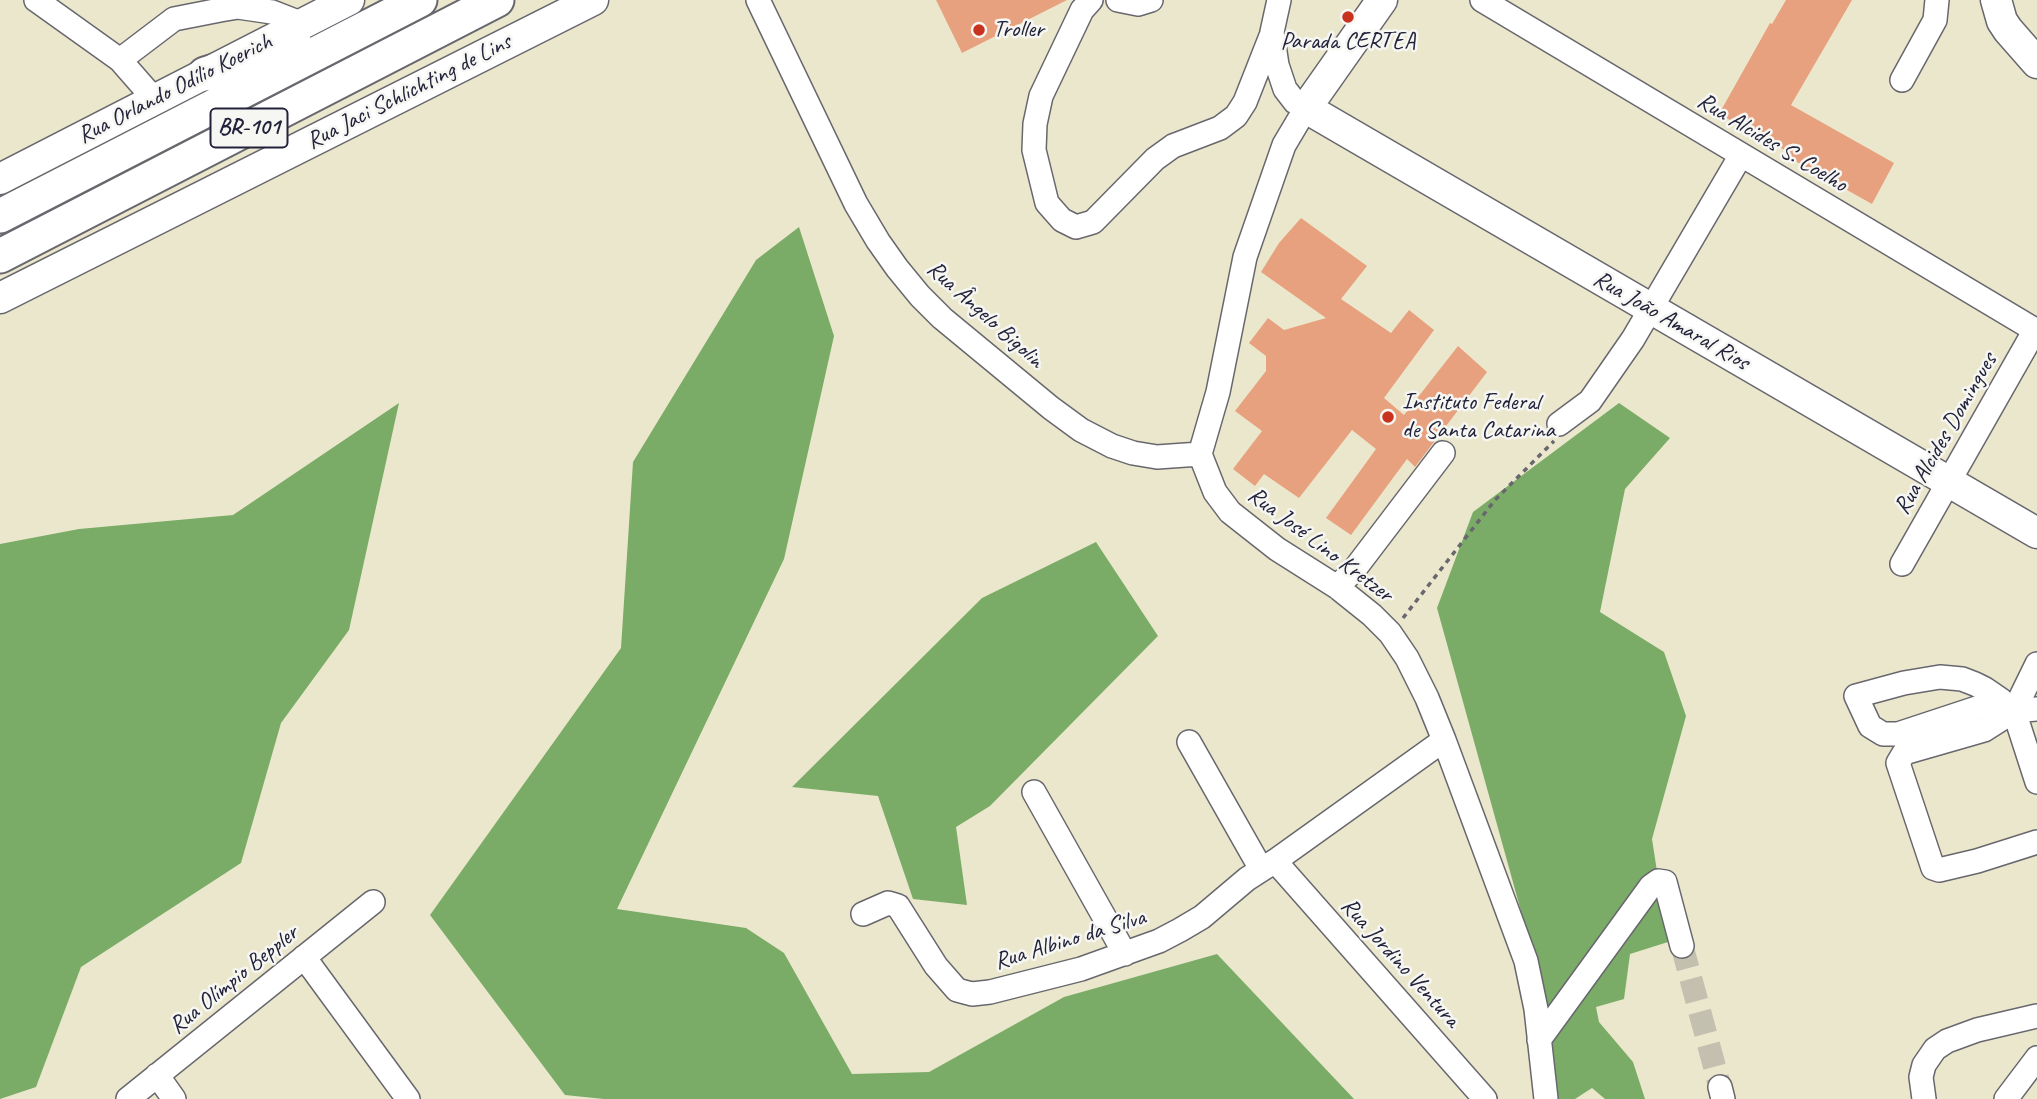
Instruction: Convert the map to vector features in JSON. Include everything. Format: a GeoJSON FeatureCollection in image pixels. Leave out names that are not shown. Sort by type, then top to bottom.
{"type":"FeatureCollection","features":[{"type":"Feature","properties":{"kind":"highway","name":"BR-101"},"geometry":{"type":"LineString","coordinates":[[0,216],[420,0]]}},
{"type":"Feature","properties":{"kind":"highway","name":"BR-101"},"geometry":{"type":"LineString","coordinates":[[0,256],[497,0]]}},
{"type":"Feature","properties":{"kind":"highway"},"geometry":{"type":"LineString","coordinates":[[205,74],[379,21]]}},
{"type":"Feature","properties":{"kind":"main road","name":"Rua Orlando Odílio Koerich"},"geometry":{"type":"LineString","coordinates":[[0,179],[349,0]]}},
{"type":"Feature","properties":{"kind":"main road","name":"Rua Jaci Schlichting de Lins"},"geometry":{"type":"LineString","coordinates":[[0,298],[593,0]]}},
{"type":"Feature","properties":{"kind":"main road"},"geometry":{"type":"LineString","coordinates":[[1306,108],[1382,0]]}},
{"type":"Feature","properties":{"kind":"main road"},"geometry":{"type":"LineString","coordinates":[[1996,0],[2002,21],[2037,63]]}},
{"type":"Feature","properties":{"kind":"main road","name":"Rua João Amaral Rios"},"geometry":{"type":"LineString","coordinates":[[1306,108],[2037,533]]}},
{"type":"Feature","properties":{"kind":"street"},"geometry":{"type":"LineString","coordinates":[[36,0],[120,60],[155,100]]}},
{"type":"Feature","properties":{"kind":"street"},"geometry":{"type":"LineString","coordinates":[[1091,0],[1082,10],[1041,96],[1035,124],[1034,150],[1047,204],[1062,220],[1076,227],[1094,222],[1155,159],[1173,146],[1220,128],[1236,116],[1245,102],[1272,32],[1279,0]]}},
{"type":"Feature","properties":{"kind":"street"},"geometry":{"type":"LineString","coordinates":[[1118,0],[1138,4],[1151,0]]}},
{"type":"Feature","properties":{"kind":"street","name":"Rua Alcides S. Coelho"},"geometry":{"type":"LineString","coordinates":[[1482,0],[2035,330]]}},
{"type":"Feature","properties":{"kind":"street"},"geometry":{"type":"LineString","coordinates":[[1902,80],[1934,20],[1937,0]]}},
{"type":"Feature","properties":{"kind":"street","name":"Rua Ângelo Bigolin"},"geometry":{"type":"LineString","coordinates":[[765,6],[856,204],[897,268],[934,310],[1081,430],[1133,453],[1157,457],[1200,454]]}},
{"type":"Feature","properties":{"kind":"street"},"geometry":{"type":"LineString","coordinates":[[120,60],[174,19],[238,7],[272,12],[303,24]]}},
{"type":"Feature","properties":{"kind":"street"},"geometry":{"type":"LineString","coordinates":[[1200,454],[1218,392],[1245,257],[1284,145],[1306,108],[1295,102],[1285,89],[1277,65],[1272,32]]}},
{"type":"Feature","properties":{"kind":"street"},"geometry":{"type":"LineString","coordinates":[[1559,424],[1590,401],[1633,339],[1741,155]]}},
{"type":"Feature","properties":{"kind":"street","name":"Rua Alcides Domingues"},"geometry":{"type":"LineString","coordinates":[[1902,564],[2035,330]]}},
{"type":"Feature","properties":{"kind":"street"},"geometry":{"type":"LineString","coordinates":[[1337,587],[1354,570],[1443,453]]}},
{"type":"Feature","properties":{"kind":"street","name":"Rua José Lino Kretzer"},"geometry":{"type":"LineString","coordinates":[[1200,454],[1215,492],[1230,513],[1277,549],[1337,587],[1391,634],[1412,667],[1444,740],[1526,961],[1546,1099]]}},
{"type":"Feature","properties":{"kind":"street"},"geometry":{"type":"LineString","coordinates":[[2037,709],[2007,706],[1898,734],[1883,734],[1870,726],[1856,695],[1940,677],[1951,677],[1975,684],[2007,706],[2037,782]]}},
{"type":"Feature","properties":{"kind":"street"},"geometry":{"type":"LineString","coordinates":[[2034,680],[1983,730],[1903,753],[1898,763],[1933,868],[1939,870],[1977,861],[2037,842]]}},
{"type":"Feature","properties":{"kind":"street","name":"Rua Albino da Silva"},"geometry":{"type":"LineString","coordinates":[[863,914],[888,903],[898,905],[936,966],[957,990],[972,994],[1081,969],[1159,941],[1180,930],[1444,740]]}},
{"type":"Feature","properties":{"kind":"street","name":"Rua Jordino Ventura"},"geometry":{"type":"LineString","coordinates":[[1189,742],[1268,865],[1485,1099]]}},
{"type":"Feature","properties":{"kind":"street"},"geometry":{"type":"LineString","coordinates":[[1034,792],[1125,954]]}},
{"type":"Feature","properties":{"kind":"street"},"geometry":{"type":"LineString","coordinates":[[1539,1040],[1651,886],[1658,881],[1665,882],[1682,946]]}},
{"type":"Feature","properties":{"kind":"street","name":"Rua Olímpio Beppler"},"geometry":{"type":"LineString","coordinates":[[128,1099],[373,902]]}},
{"type":"Feature","properties":{"kind":"street"},"geometry":{"type":"LineString","coordinates":[[304,957],[408,1099]]}},
{"type":"Feature","properties":{"kind":"street"},"geometry":{"type":"LineString","coordinates":[[1924,1099],[1921,1077],[1924,1065],[1935,1049],[1947,1041],[1977,1030],[2037,1016]]}},
{"type":"Feature","properties":{"kind":"street"},"geometry":{"type":"LineString","coordinates":[[2006,1099],[2037,1058]]}},
{"type":"Feature","properties":{"kind":"street"},"geometry":{"type":"LineString","coordinates":[[157,1075],[174,1099]]}},
{"type":"Feature","properties":{"kind":"path"},"geometry":{"type":"LineString","coordinates":[[1391,634],[1495,500],[1553,442],[1559,424]]}},
{"type":"Feature","properties":{"kind":"green space"},"geometry":{"type":"Polygon","coordinates":[[[799,227],[834,336],[784,559],[617,909],[746,928],[784,953],[852,1074],[929,1072],[1064,997],[1217,954],[1354,1099],[604,1099],[565,1095],[430,915],[621,648],[633,462],[756,260],[799,227]]]}},
{"type":"Feature","properties":{"kind":"green space"},"geometry":{"type":"Polygon","coordinates":[[[399,403],[349,630],[281,723],[241,863],[81,967],[36,1087],[0,1099],[0,544],[79,529],[233,515],[399,403]]]}},
{"type":"Feature","properties":{"kind":"green space"},"geometry":{"type":"Polygon","coordinates":[[[1619,403],[1670,438],[1625,489],[1600,612],[1664,652],[1686,716],[1652,839],[1668,942],[1630,954],[1624,999],[1596,1007],[1599,1022],[1633,1062],[1645,1099],[1605,1099],[1592,1088],[1575,1099],[1556,1099],[1547,1005],[1437,608],[1473,512],[1619,403]]]}},
{"type":"Feature","properties":{"kind":"green space"},"geometry":{"type":"Polygon","coordinates":[[[1096,542],[1158,636],[990,806],[956,827],[967,905],[913,899],[878,796],[792,787],[982,598],[1096,542]]]}},
{"type":"Feature","properties":{"kind":"building","name":"Troller"},"geometry":{"type":"Polygon","coordinates":[[[936,0],[1067,0],[962,53],[936,0]]]}},
{"type":"Feature","properties":{"kind":"building"},"geometry":{"type":"Polygon","coordinates":[[[1786,0],[1852,0],[1791,105],[1894,163],[1872,204],[1788,157],[1790,153],[1719,114],[1770,23],[1772,24],[1786,0]]]}},
{"type":"Feature","properties":{"kind":"building"},"geometry":{"type":"Polygon","coordinates":[[[1301,218],[1367,266],[1341,299],[1391,333],[1409,310],[1434,330],[1384,398],[1404,415],[1458,346],[1487,372],[1415,467],[1407,459],[1351,535],[1326,518],[1376,449],[1352,430],[1299,498],[1264,474],[1255,486],[1233,469],[1262,431],[1235,411],[1266,371],[1266,356],[1249,343],[1268,318],[1284,330],[1326,318],[1261,272],[1279,243],[1301,218]]]}},
{"type":"Feature","properties":{"kind":"tunnel"},"geometry":{"type":"LineString","coordinates":[[1682,946],[1720,1087]]}},
{"type":"Feature","properties":{"kind":"place","name":"Parada CERTEA"},"geometry":{"type":"Point","coordinates":[1348,17]}},
{"type":"Feature","properties":{"kind":"place","name":"Troller"},"geometry":{"type":"Point","coordinates":[979,30]}},
{"type":"Feature","properties":{"kind":"place","name":"Instituto Federal de Santa Catarina"},"geometry":{"type":"Point","coordinates":[1388,417]}}]}
